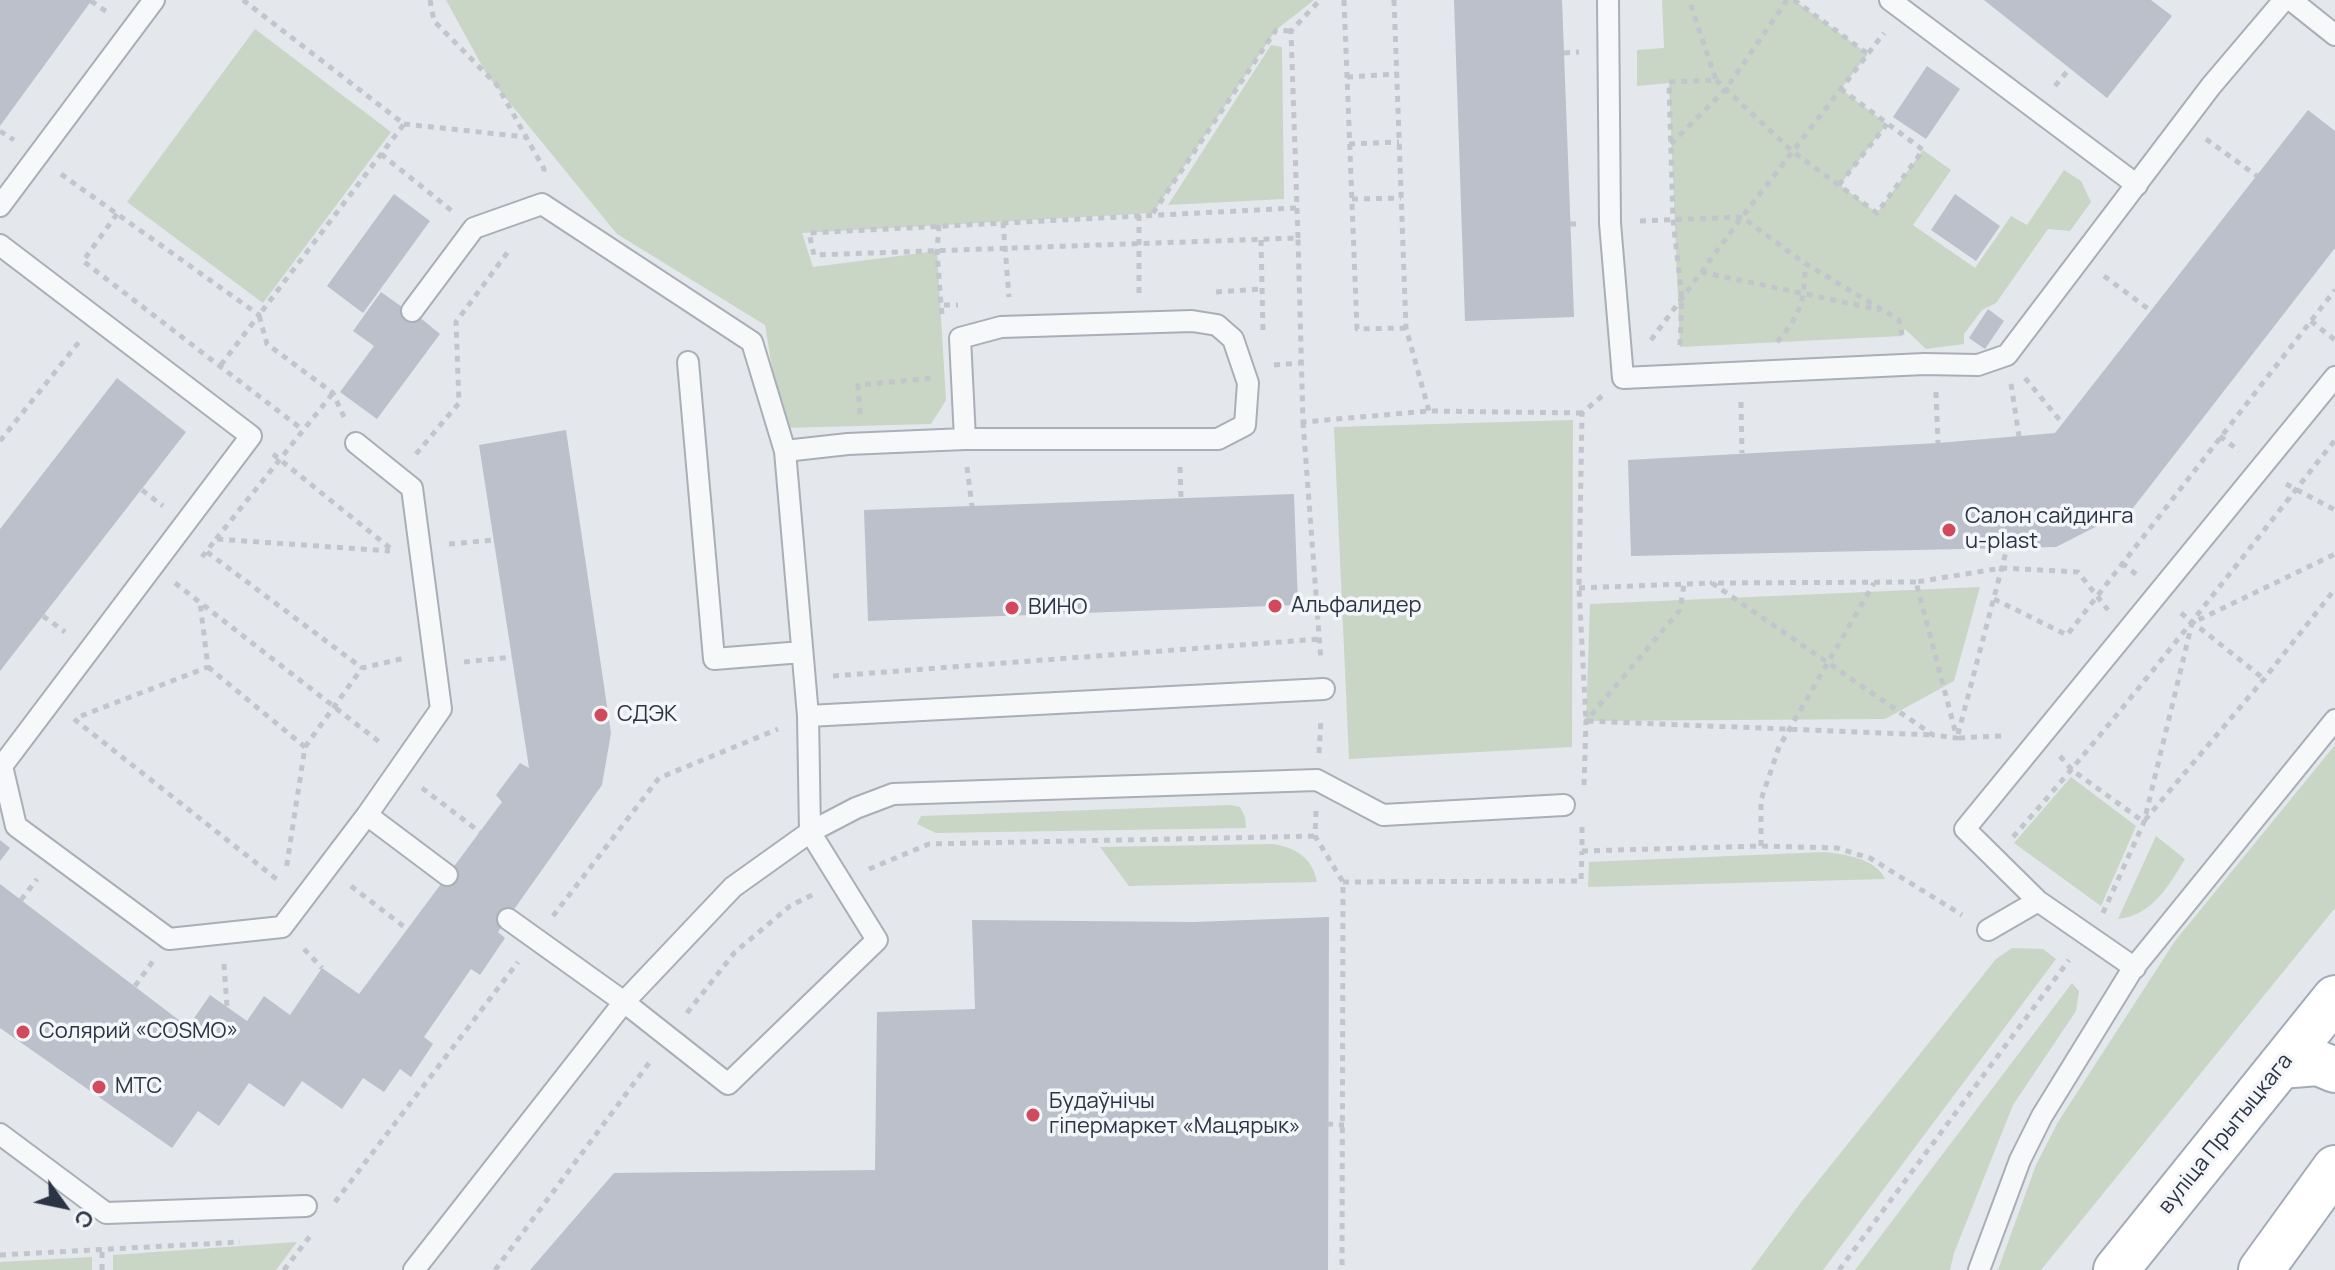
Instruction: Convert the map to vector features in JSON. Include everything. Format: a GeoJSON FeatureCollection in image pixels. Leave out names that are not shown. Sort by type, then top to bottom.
{"type":"FeatureCollection","features":[{"type":"Feature","properties":{"kind":"main road","name":"вуліца Прытыцкага"},"geometry":{"type":"LineString","coordinates":[[2116,1270],[2335,998]]}},
{"type":"Feature","properties":{"kind":"main road"},"geometry":{"type":"LineString","coordinates":[[2280,1066],[2318,1063],[2335,1070]]}},
{"type":"Feature","properties":{"kind":"main road"},"geometry":{"type":"LineString","coordinates":[[2281,1253],[2335,1168]]}},
{"type":"Feature","properties":{"kind":"lane"},"geometry":{"type":"LineString","coordinates":[[0,206],[154,0]]}},
{"type":"Feature","properties":{"kind":"lane"},"geometry":{"type":"LineString","coordinates":[[1608,0],[1610,223],[1623,378],[1930,364],[1978,365],[2007,355],[2183,123],[2284,0]]}},
{"type":"Feature","properties":{"kind":"lane"},"geometry":{"type":"LineString","coordinates":[[2291,0],[2335,35]]}},
{"type":"Feature","properties":{"kind":"lane"},"geometry":{"type":"LineString","coordinates":[[1896,5],[2137,185]]}},
{"type":"Feature","properties":{"kind":"lane"},"geometry":{"type":"LineString","coordinates":[[412,311],[474,228],[542,204],[752,342],[785,451],[808,716],[810,832],[877,940],[728,1084],[624,1002],[508,919]]}},
{"type":"Feature","properties":{"kind":"lane"},"geometry":{"type":"LineString","coordinates":[[0,245],[251,436],[2,766],[16,826],[169,939],[282,927],[367,815],[441,709],[412,488],[356,443]]}},
{"type":"Feature","properties":{"kind":"lane"},"geometry":{"type":"LineString","coordinates":[[785,451],[848,444],[965,439],[1218,439],[1245,425],[1248,383],[1233,339],[1217,325],[1192,321],[1001,327],[960,338],[965,439]]}},
{"type":"Feature","properties":{"kind":"lane"},"geometry":{"type":"LineString","coordinates":[[688,362],[714,659],[802,652]]}},
{"type":"Feature","properties":{"kind":"lane"},"geometry":{"type":"LineString","coordinates":[[2135,968],[2038,901],[1965,829],[2335,377]]}},
{"type":"Feature","properties":{"kind":"lane"},"geometry":{"type":"LineString","coordinates":[[808,716],[1324,689]]}},
{"type":"Feature","properties":{"kind":"lane"},"geometry":{"type":"LineString","coordinates":[[1979,1270],[2020,1160],[2042,1116],[2135,968],[2335,720]]}},
{"type":"Feature","properties":{"kind":"lane"},"geometry":{"type":"LineString","coordinates":[[414,1270],[624,1002],[733,887],[810,832],[856,808],[893,794],[1317,780],[1383,815],[1564,805]]}},
{"type":"Feature","properties":{"kind":"lane"},"geometry":{"type":"LineString","coordinates":[[367,815],[447,875]]}},
{"type":"Feature","properties":{"kind":"lane"},"geometry":{"type":"LineString","coordinates":[[1988,930],[2038,901]]}},
{"type":"Feature","properties":{"kind":"lane"},"geometry":{"type":"LineString","coordinates":[[0,1134],[106,1213],[306,1206]]}},
{"type":"Feature","properties":{"kind":"path"},"geometry":{"type":"LineString","coordinates":[[243,0],[404,124],[526,137]]}},
{"type":"Feature","properties":{"kind":"path"},"geometry":{"type":"LineString","coordinates":[[398,476],[459,403],[456,322],[542,204],[544,169],[497,85],[434,21],[430,0]]}},
{"type":"Feature","properties":{"kind":"path"},"geometry":{"type":"LineString","coordinates":[[1298,238],[1291,31],[1320,0]]}},
{"type":"Feature","properties":{"kind":"path"},"geometry":{"type":"LineString","coordinates":[[1344,0],[1357,329],[1406,328]]}},
{"type":"Feature","properties":{"kind":"path"},"geometry":{"type":"LineString","coordinates":[[1394,0],[1406,328],[1429,411]]}},
{"type":"Feature","properties":{"kind":"path"},"geometry":{"type":"LineString","coordinates":[[1689,0],[1716,80],[1792,151],[1877,213],[1923,150],[1841,89]]}},
{"type":"Feature","properties":{"kind":"path"},"geometry":{"type":"LineString","coordinates":[[1671,144],[1726,89],[1787,0]]}},
{"type":"Feature","properties":{"kind":"path"},"geometry":{"type":"LineString","coordinates":[[1794,0],[1868,54]]}},
{"type":"Feature","properties":{"kind":"path"},"geometry":{"type":"LineString","coordinates":[[1584,793],[1586,721],[1579,588],[1582,413],[1623,378],[1868,54],[1896,5]]}},
{"type":"Feature","properties":{"kind":"path"},"geometry":{"type":"LineString","coordinates":[[1153,213],[1276,30],[1291,31]]}},
{"type":"Feature","properties":{"kind":"path"},"geometry":{"type":"LineString","coordinates":[[1347,77],[1397,74]]}},
{"type":"Feature","properties":{"kind":"path"},"geometry":{"type":"LineString","coordinates":[[1682,298],[1673,220],[1669,82],[1716,80]]}},
{"type":"Feature","properties":{"kind":"path"},"geometry":{"type":"LineString","coordinates":[[2183,123],[2257,176]]}},
{"type":"Feature","properties":{"kind":"path"},"geometry":{"type":"LineString","coordinates":[[220,366],[404,124]]}},
{"type":"Feature","properties":{"kind":"path"},"geometry":{"type":"LineString","coordinates":[[1839,185],[1887,124]]}},
{"type":"Feature","properties":{"kind":"path"},"geometry":{"type":"LineString","coordinates":[[1349,144],[1399,142]]}},
{"type":"Feature","properties":{"kind":"path"},"geometry":{"type":"LineString","coordinates":[[381,154],[474,228]]}},
{"type":"Feature","properties":{"kind":"path"},"geometry":{"type":"LineString","coordinates":[[37,156],[259,315],[267,344],[333,393],[356,443]]}},
{"type":"Feature","properties":{"kind":"path"},"geometry":{"type":"LineString","coordinates":[[1352,199],[1401,198]]}},
{"type":"Feature","properties":{"kind":"path"},"geometry":{"type":"LineString","coordinates":[[814,255],[809,233],[1296,208]]}},
{"type":"Feature","properties":{"kind":"path"},"geometry":{"type":"LineString","coordinates":[[117,214],[83,261],[303,430]]}},
{"type":"Feature","properties":{"kind":"path"},"geometry":{"type":"LineString","coordinates":[[1139,214],[1139,295]]}},
{"type":"Feature","properties":{"kind":"path"},"geometry":{"type":"LineString","coordinates":[[1610,223],[1742,217],[1805,263],[1886,311],[1899,320],[1902,336],[1930,364],[1938,443]]}},
{"type":"Feature","properties":{"kind":"path"},"geometry":{"type":"LineString","coordinates":[[1003,222],[1009,302]]}},
{"type":"Feature","properties":{"kind":"path"},"geometry":{"type":"LineString","coordinates":[[939,225],[937,251],[941,305]]}},
{"type":"Feature","properties":{"kind":"path"},"geometry":{"type":"LineString","coordinates":[[1261,240],[1264,336]]}},
{"type":"Feature","properties":{"kind":"path"},"geometry":{"type":"LineString","coordinates":[[2080,259],[2151,311]]}},
{"type":"Feature","properties":{"kind":"path"},"geometry":{"type":"LineString","coordinates":[[1777,342],[1796,320],[1805,296],[1805,263]]}},
{"type":"Feature","properties":{"kind":"path"},"geometry":{"type":"LineString","coordinates":[[1701,272],[1886,311]]}},
{"type":"Feature","properties":{"kind":"path"},"geometry":{"type":"LineString","coordinates":[[1994,599],[2067,635],[2335,290]]}},
{"type":"Feature","properties":{"kind":"path"},"geometry":{"type":"LineString","coordinates":[[0,441],[98,319]]}},
{"type":"Feature","properties":{"kind":"path"},"geometry":{"type":"LineString","coordinates":[[2311,321],[2335,340]]}},
{"type":"Feature","properties":{"kind":"path"},"geometry":{"type":"LineString","coordinates":[[2007,355],[2063,424]]}},
{"type":"Feature","properties":{"kind":"path"},"geometry":{"type":"LineString","coordinates":[[2007,355],[2019,436]]}},
{"type":"Feature","properties":{"kind":"path"},"geometry":{"type":"LineString","coordinates":[[1264,366],[1301,363]]}},
{"type":"Feature","properties":{"kind":"path"},"geometry":{"type":"LineString","coordinates":[[1740,373],[1742,453]]}},
{"type":"Feature","properties":{"kind":"path"},"geometry":{"type":"LineString","coordinates":[[197,563],[333,393]]}},
{"type":"Feature","properties":{"kind":"path"},"geometry":{"type":"LineString","coordinates":[[1303,422],[1324,689],[1315,836],[1343,882],[1342,1270]]}},
{"type":"Feature","properties":{"kind":"path"},"geometry":{"type":"LineString","coordinates":[[216,539],[395,552],[251,436]]}},
{"type":"Feature","properties":{"kind":"path"},"geometry":{"type":"LineString","coordinates":[[2006,845],[2072,770],[2192,623],[2335,440]]}},
{"type":"Feature","properties":{"kind":"path"},"geometry":{"type":"LineString","coordinates":[[2260,469],[2335,510]]}},
{"type":"Feature","properties":{"kind":"path"},"geometry":{"type":"LineString","coordinates":[[420,547],[494,540]]}},
{"type":"Feature","properties":{"kind":"path"},"geometry":{"type":"LineString","coordinates":[[1957,738],[2007,548]]}},
{"type":"Feature","properties":{"kind":"path"},"geometry":{"type":"LineString","coordinates":[[207,552],[362,668]]}},
{"type":"Feature","properties":{"kind":"path"},"geometry":{"type":"LineString","coordinates":[[2192,623],[2335,554]]}},
{"type":"Feature","properties":{"kind":"path"},"geometry":{"type":"LineString","coordinates":[[152,564],[384,746],[391,736]]}},
{"type":"Feature","properties":{"kind":"path"},"geometry":{"type":"LineString","coordinates":[[1579,588],[1712,583],[1916,582],[2002,568],[2078,572],[2096,598],[2128,631]]}},
{"type":"Feature","properties":{"kind":"path"},"geometry":{"type":"LineString","coordinates":[[169,598],[188,574]]}},
{"type":"Feature","properties":{"kind":"path"},"geometry":{"type":"LineString","coordinates":[[1761,846],[1761,800],[1779,747],[1874,582]]}},
{"type":"Feature","properties":{"kind":"path"},"geometry":{"type":"LineString","coordinates":[[1916,582],[1957,738]]}},
{"type":"Feature","properties":{"kind":"path"},"geometry":{"type":"LineString","coordinates":[[1712,583],[1933,735]]}},
{"type":"Feature","properties":{"kind":"path"},"geometry":{"type":"LineString","coordinates":[[1586,721],[1680,610],[1684,584]]}},
{"type":"Feature","properties":{"kind":"path"},"geometry":{"type":"LineString","coordinates":[[2144,822],[2335,589]]}},
{"type":"Feature","properties":{"kind":"path"},"geometry":{"type":"LineString","coordinates":[[2159,592],[2192,623],[2264,679]]}},
{"type":"Feature","properties":{"kind":"path"},"geometry":{"type":"LineString","coordinates":[[200,602],[208,667],[305,747]]}},
{"type":"Feature","properties":{"kind":"path"},"geometry":{"type":"LineString","coordinates":[[1839,1270],[2102,915],[2144,822],[2192,623]]}},
{"type":"Feature","properties":{"kind":"path"},"geometry":{"type":"LineString","coordinates":[[327,1213],[659,778],[808,716],[829,676],[1320,639]]}},
{"type":"Feature","properties":{"kind":"path"},"geometry":{"type":"LineString","coordinates":[[73,719],[283,884],[305,747],[362,668],[410,657],[410,669]]}},
{"type":"Feature","properties":{"kind":"path"},"geometry":{"type":"LineString","coordinates":[[435,664],[512,657]]}},
{"type":"Feature","properties":{"kind":"path"},"geometry":{"type":"LineString","coordinates":[[73,719],[208,667]]}},
{"type":"Feature","properties":{"kind":"path"},"geometry":{"type":"LineString","coordinates":[[73,719],[83,707]]}},
{"type":"Feature","properties":{"kind":"path"},"geometry":{"type":"LineString","coordinates":[[1586,721],[1957,738],[2043,734],[2072,770],[2144,822]]}},
{"type":"Feature","properties":{"kind":"path"},"geometry":{"type":"LineString","coordinates":[[399,771],[480,832]]}},
{"type":"Feature","properties":{"kind":"path"},"geometry":{"type":"LineString","coordinates":[[1343,882],[1581,881],[1583,822]]}},
{"type":"Feature","properties":{"kind":"path"},"geometry":{"type":"LineString","coordinates":[[1582,851],[1761,846],[1837,848],[1870,858],[1988,930]]}},
{"type":"Feature","properties":{"kind":"path"},"geometry":{"type":"LineString","coordinates":[[327,869],[407,929]]}},
{"type":"Feature","properties":{"kind":"path"},"geometry":{"type":"LineString","coordinates":[[2090,906],[2102,915]]}},
{"type":"Feature","properties":{"kind":"path"},"geometry":{"type":"LineString","coordinates":[[221,933],[227,1007]]}},
{"type":"Feature","properties":{"kind":"path"},"geometry":{"type":"LineString","coordinates":[[1327,1124],[1344,1125]]}},
{"type":"Feature","properties":{"kind":"path"},"geometry":{"type":"LineString","coordinates":[[284,1270],[318,1225]]}},
{"type":"Feature","properties":{"kind":"path"},"geometry":{"type":"LineString","coordinates":[[293,1239],[308,1238]]}},
{"type":"Feature","properties":{"kind":"path"},"geometry":{"type":"LineString","coordinates":[[0,1255],[245,1242]]}},
{"type":"Feature","properties":{"kind":"green space"},"geometry":{"type":"Polygon","coordinates":[[[446,0],[1314,0],[1276,30],[1153,213],[802,233],[813,267],[937,251],[946,400],[931,424],[782,428],[765,325],[617,234],[487,75],[446,0]]]}},
{"type":"Feature","properties":{"kind":"green space"},"geometry":{"type":"Polygon","coordinates":[[[1662,0],[1794,0],[1868,54],[1841,89],[1887,124],[1840,185],[1877,213],[1923,150],[1951,170],[1913,225],[1975,268],[2011,216],[2027,225],[2064,170],[2081,181],[2091,202],[2070,231],[2048,229],[1996,303],[1982,310],[1964,334],[1964,344],[1926,349],[1905,329],[1902,336],[1680,347],[1669,83],[1637,86],[1637,50],[1664,48],[1662,0]]]}},
{"type":"Feature","properties":{"kind":"green space"},"geometry":{"type":"Polygon","coordinates":[[[255,29],[391,132],[263,303],[127,202],[255,29]]]}},
{"type":"Feature","properties":{"kind":"green space"},"geometry":{"type":"Polygon","coordinates":[[[1271,45],[1282,47],[1284,199],[1168,205],[1271,45]]]}},
{"type":"Feature","properties":{"kind":"green space"},"geometry":{"type":"Polygon","coordinates":[[[1573,420],[1572,747],[1349,759],[1334,427],[1573,420]]]}},
{"type":"Feature","properties":{"kind":"green space"},"geometry":{"type":"Polygon","coordinates":[[[1980,587],[1954,681],[1885,719],[1586,721],[1590,604],[1980,587]]]}},
{"type":"Feature","properties":{"kind":"green space"},"geometry":{"type":"Polygon","coordinates":[[[2335,745],[2335,908],[2041,1270],[1998,1270],[2036,1165],[2058,1122],[2175,941],[2335,745]]]}},
{"type":"Feature","properties":{"kind":"green space"},"geometry":{"type":"Polygon","coordinates":[[[2071,777],[2136,826],[2101,906],[2014,843],[2071,777]]]}},
{"type":"Feature","properties":{"kind":"green space"},"geometry":{"type":"Polygon","coordinates":[[[1240,807],[1246,828],[936,833],[917,824],[921,816],[1240,807]]]}},
{"type":"Feature","properties":{"kind":"green space"},"geometry":{"type":"Polygon","coordinates":[[[2156,836],[2185,859],[2150,906],[2118,919],[2156,836]]]}},
{"type":"Feature","properties":{"kind":"green space"},"geometry":{"type":"Polygon","coordinates":[[[1273,844],[1302,855],[1315,873],[1317,882],[1129,886],[1100,847],[1273,844]]]}},
{"type":"Feature","properties":{"kind":"green space"},"geometry":{"type":"Polygon","coordinates":[[[1825,852],[1868,862],[1885,879],[1588,887],[1589,862],[1825,852]]]}},
{"type":"Feature","properties":{"kind":"green space"},"geometry":{"type":"Polygon","coordinates":[[[2012,948],[2043,949],[2056,959],[1823,1270],[1751,1270],[1802,1201],[1996,959],[2012,948]]]}},
{"type":"Feature","properties":{"kind":"green space"},"geometry":{"type":"Polygon","coordinates":[[[2072,983],[2079,991],[2076,1011],[2013,1105],[1950,1270],[1855,1270],[2072,983]]]}},
{"type":"Feature","properties":{"kind":"green space"},"geometry":{"type":"Polygon","coordinates":[[[297,1242],[276,1270],[113,1270],[113,1255],[297,1242]]]}},
{"type":"Feature","properties":{"kind":"green space"},"geometry":{"type":"Polygon","coordinates":[[[92,1257],[92,1270],[0,1270],[0,1262],[92,1257]]]}},
{"type":"Feature","properties":{"kind":"building"},"geometry":{"type":"Polygon","coordinates":[[[0,0],[92,0],[0,126],[0,0]]]}},
{"type":"Feature","properties":{"kind":"building"},"geometry":{"type":"Polygon","coordinates":[[[1454,0],[1562,0],[1574,317],[1465,321],[1454,0]]]}},
{"type":"Feature","properties":{"kind":"building"},"geometry":{"type":"Polygon","coordinates":[[[1984,0],[2151,0],[2172,16],[2107,98],[1984,0]]]}},
{"type":"Feature","properties":{"kind":"building"},"geometry":{"type":"Polygon","coordinates":[[[1927,66],[1960,89],[1926,139],[1893,117],[1927,66]]]}},
{"type":"Feature","properties":{"kind":"building"},"geometry":{"type":"Polygon","coordinates":[[[2308,110],[2335,131],[2335,248],[2133,508],[2056,547],[1631,556],[1628,460],[1938,443],[2055,433],[2308,110]]]}},
{"type":"Feature","properties":{"kind":"building"},"geometry":{"type":"Polygon","coordinates":[[[394,194],[430,221],[363,313],[327,286],[394,194]]]}},
{"type":"Feature","properties":{"kind":"building"},"geometry":{"type":"Polygon","coordinates":[[[1955,194],[2000,226],[1976,261],[1931,230],[1955,194]]]}},
{"type":"Feature","properties":{"kind":"building"},"geometry":{"type":"Polygon","coordinates":[[[381,292],[412,311],[440,334],[377,419],[340,392],[374,346],[353,331],[381,292]]]}},
{"type":"Feature","properties":{"kind":"building"},"geometry":{"type":"Polygon","coordinates":[[[1988,309],[2004,321],[1985,349],[1969,338],[1988,309]]]}},
{"type":"Feature","properties":{"kind":"building"},"geometry":{"type":"Polygon","coordinates":[[[117,378],[186,432],[0,671],[0,529],[117,378]]]}},
{"type":"Feature","properties":{"kind":"building"},"geometry":{"type":"Polygon","coordinates":[[[566,430],[611,733],[602,785],[498,932],[505,938],[480,975],[471,969],[424,1037],[433,1044],[411,1077],[400,1069],[384,1092],[363,1078],[342,1109],[302,1081],[284,1107],[249,1083],[219,1126],[198,1111],[172,1148],[0,1028],[0,884],[188,1027],[210,995],[247,1021],[264,996],[290,1015],[322,968],[359,994],[502,802],[496,795],[520,763],[529,768],[479,445],[566,430]]]}},
{"type":"Feature","properties":{"kind":"building"},"geometry":{"type":"Polygon","coordinates":[[[1294,494],[1298,605],[868,621],[864,510],[1294,494]]]}},
{"type":"Feature","properties":{"kind":"building"},"geometry":{"type":"Polygon","coordinates":[[[0,840],[10,848],[0,861],[0,840]]]}},
{"type":"Feature","properties":{"kind":"building","name":"Будаўнічы гіпермаркет «Мацярык»"},"geometry":{"type":"Polygon","coordinates":[[[1329,917],[1328,1270],[530,1270],[614,1173],[875,1170],[877,1012],[975,1009],[972,920],[1193,922],[1329,917]]]}},
{"type":"Feature","properties":{"kind":"place","name":"Салон сайдинга u-plast"},"geometry":{"type":"Point","coordinates":[1949,530]}},
{"type":"Feature","properties":{"kind":"place","name":"Альфалидер"},"geometry":{"type":"Point","coordinates":[1275,606]}},
{"type":"Feature","properties":{"kind":"place","name":"ВИНО"},"geometry":{"type":"Point","coordinates":[1012,608]}},
{"type":"Feature","properties":{"kind":"place","name":"СДЭК"},"geometry":{"type":"Point","coordinates":[601,715]}},
{"type":"Feature","properties":{"kind":"place","name":"Солярий «COSMO»"},"geometry":{"type":"Point","coordinates":[23,1032]}},
{"type":"Feature","properties":{"kind":"place","name":"МТС"},"geometry":{"type":"Point","coordinates":[99,1087]}},
{"type":"Feature","properties":{"kind":"place","name":"Будаўнічы гіпермаркет «Мацярык»"},"geometry":{"type":"Point","coordinates":[1033,1115]}}]}
